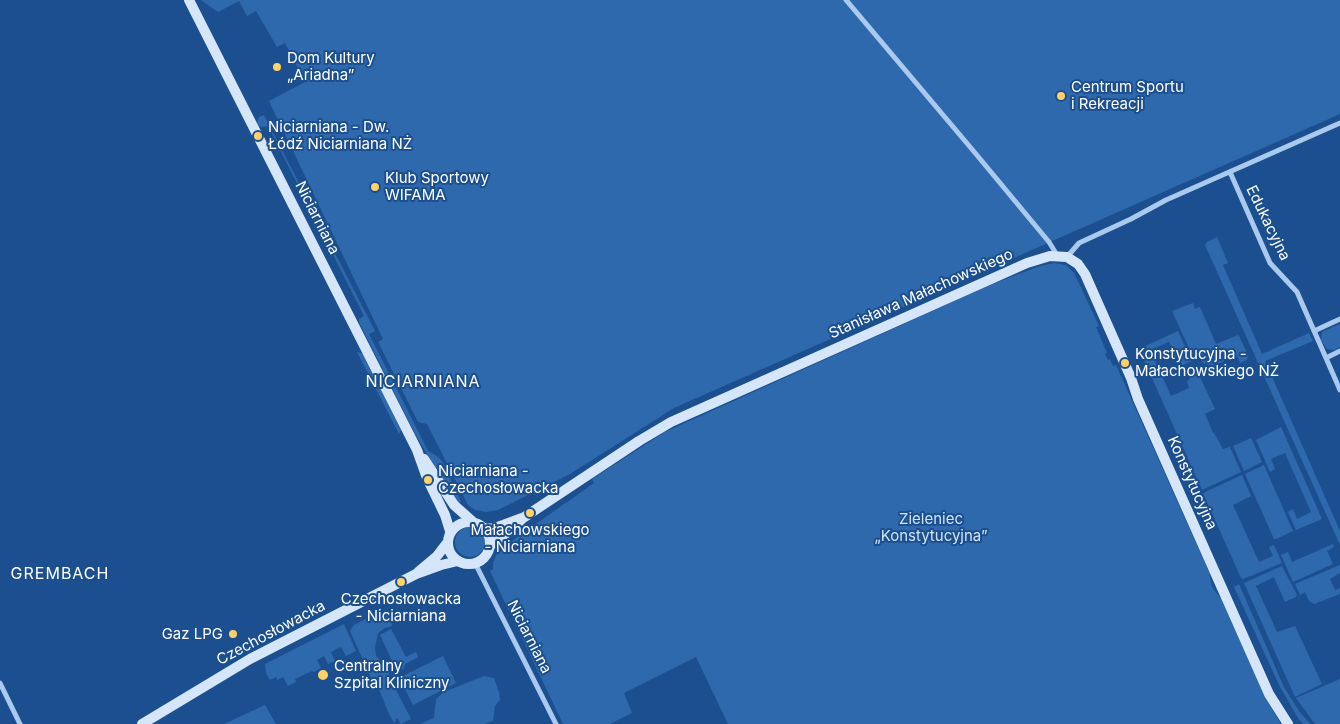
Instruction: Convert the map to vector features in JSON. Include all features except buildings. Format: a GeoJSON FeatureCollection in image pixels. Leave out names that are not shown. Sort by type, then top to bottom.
{"type":"FeatureCollection","features":[{"type":"Feature","properties":{"kind":"street","name":"Niciarniana"},"geometry":{"type":"LineString","coordinates":[[189,0],[417,450],[450,532]]}},
{"type":"Feature","properties":{"kind":"street"},"geometry":{"type":"LineString","coordinates":[[846,0],[1049,242],[1057,256]]}},
{"type":"Feature","properties":{"kind":"street"},"geometry":{"type":"LineString","coordinates":[[1068,257],[1079,243],[1131,219],[1166,200],[1340,123]]}},
{"type":"Feature","properties":{"kind":"street","name":"Edukacyjna"},"geometry":{"type":"LineString","coordinates":[[1230,172],[1270,263],[1297,292],[1340,390]]}},
{"type":"Feature","properties":{"kind":"street","name":"Stanisława Małachowskiego"},"geometry":{"type":"LineString","coordinates":[[491,545],[523,518],[671,422],[1027,263],[1057,256],[1068,257]]}},
{"type":"Feature","properties":{"kind":"street","name":"Konstytucyjna"},"geometry":{"type":"LineString","coordinates":[[1068,257],[1078,264],[1085,274],[1132,378],[1138,399],[1266,685],[1278,710],[1288,724]]}},
{"type":"Feature","properties":{"kind":"street"},"geometry":{"type":"LineString","coordinates":[[1314,331],[1340,319]]}},
{"type":"Feature","properties":{"kind":"street"},"geometry":{"type":"LineString","coordinates":[[1326,358],[1340,352]]}},
{"type":"Feature","properties":{"kind":"street","name":"Niciarniana"},"geometry":{"type":"LineString","coordinates":[[417,450],[454,504],[472,521]]}},
{"type":"Feature","properties":{"kind":"street","name":"Stanisława Małachowskiego"},"geometry":{"type":"LineString","coordinates":[[486,529],[495,528],[523,518]]}},
{"type":"Feature","properties":{"kind":"street"},"geometry":{"type":"LineString","coordinates":[[472,521],[486,529],[491,545],[486,556],[476,563],[466,564],[458,561],[450,554],[448,543],[450,532],[461,522],[472,521]]}},
{"type":"Feature","properties":{"kind":"street","name":"Czechosłowacka"},"geometry":{"type":"LineString","coordinates":[[416,574],[437,556],[448,543]]}},
{"type":"Feature","properties":{"kind":"street","name":"Czechosłowacka"},"geometry":{"type":"LineString","coordinates":[[142,724],[238,666],[416,574],[441,564],[458,561]]}},
{"type":"Feature","properties":{"kind":"street","name":"Niciarniana"},"geometry":{"type":"LineString","coordinates":[[476,563],[556,724]]}},
{"type":"Feature","properties":{"kind":"street"},"geometry":{"type":"LineString","coordinates":[[0,683],[20,724]]}},
{"type":"Feature","properties":{"kind":"green space"},"geometry":{"type":"Polygon","coordinates":[[[201,0],[1340,0],[1340,114],[674,408],[570,474],[498,510],[486,512],[475,510],[468,505],[427,424],[418,422],[378,342],[383,339],[269,101],[305,82],[285,43],[277,47],[256,11],[247,16],[239,1],[218,12],[201,0]]]}},
{"type":"Feature","properties":{"kind":"green space"},"geometry":{"type":"Polygon","coordinates":[[[264,115],[375,331],[369,334],[428,451],[442,461],[461,501],[458,505],[415,434],[359,322],[359,319],[364,316],[268,126],[260,127],[257,123],[259,117],[264,115]]]}},
{"type":"Feature","properties":{"kind":"green space"},"geometry":{"type":"Polygon","coordinates":[[[1217,237],[1228,263],[1223,265],[1262,354],[1309,333],[1313,341],[1265,361],[1340,531],[1340,545],[1205,245],[1217,237]]]}},
{"type":"Feature","properties":{"kind":"green space","name":"Zieleniec „Konstytucyjna”"},"geometry":{"type":"Polygon","coordinates":[[[1054,263],[1066,265],[1074,273],[1099,326],[1096,327],[1107,353],[1105,354],[1113,366],[1116,365],[1209,572],[1212,587],[1221,599],[1265,697],[1281,724],[728,724],[696,657],[624,693],[632,713],[610,724],[563,724],[490,571],[493,569],[497,553],[502,548],[594,483],[592,479],[665,432],[990,285],[1040,266],[1054,263]]]}},
{"type":"Feature","properties":{"kind":"green space"},"geometry":{"type":"Polygon","coordinates":[[[1193,303],[1195,309],[1200,307],[1216,344],[1238,335],[1248,355],[1247,360],[1240,363],[1237,356],[1212,366],[1203,363],[1199,357],[1194,359],[1172,311],[1193,303]]]}},
{"type":"Feature","properties":{"kind":"green space"},"geometry":{"type":"Polygon","coordinates":[[[1340,324],[1340,347],[1334,350],[1327,349],[1321,340],[1322,332],[1340,324]]]}},
{"type":"Feature","properties":{"kind":"green space"},"geometry":{"type":"Polygon","coordinates":[[[1178,331],[1192,361],[1180,366],[1169,342],[1150,350],[1171,396],[1189,388],[1187,381],[1190,379],[1188,375],[1197,371],[1215,409],[1205,414],[1213,433],[1223,449],[1230,447],[1241,472],[1202,490],[1139,349],[1178,331]]]}},
{"type":"Feature","properties":{"kind":"green space"},"geometry":{"type":"Polygon","coordinates":[[[357,352],[362,353],[401,430],[399,434],[357,352]]]}},
{"type":"Feature","properties":{"kind":"green space"},"geometry":{"type":"Polygon","coordinates":[[[1281,427],[1322,519],[1296,530],[1288,512],[1293,509],[1297,519],[1311,512],[1285,453],[1271,459],[1275,469],[1270,472],[1256,440],[1281,427]]]}},
{"type":"Feature","properties":{"kind":"green space"},"geometry":{"type":"Polygon","coordinates":[[[1251,438],[1262,462],[1244,471],[1233,446],[1251,438]]]}},
{"type":"Feature","properties":{"kind":"green space"},"geometry":{"type":"Polygon","coordinates":[[[1264,465],[1293,531],[1276,539],[1274,539],[1245,474],[1264,465]]]}},
{"type":"Feature","properties":{"kind":"green space"},"geometry":{"type":"Polygon","coordinates":[[[1242,475],[1251,496],[1233,505],[1259,562],[1273,556],[1269,547],[1274,545],[1282,563],[1243,579],[1203,493],[1242,475]]]}},
{"type":"Feature","properties":{"kind":"green space"},"geometry":{"type":"Polygon","coordinates":[[[470,527],[481,531],[485,542],[481,553],[470,557],[459,553],[455,542],[459,531],[470,527]]]}},
{"type":"Feature","properties":{"kind":"green space"},"geometry":{"type":"Polygon","coordinates":[[[1333,544],[1334,547],[1327,551],[1333,564],[1293,582],[1281,555],[1288,552],[1292,562],[1333,544]]]}},
{"type":"Feature","properties":{"kind":"green space"},"geometry":{"type":"Polygon","coordinates":[[[1340,565],[1340,573],[1330,579],[1335,590],[1340,588],[1340,594],[1314,604],[1309,601],[1305,592],[1300,595],[1295,584],[1340,565]]]}},
{"type":"Feature","properties":{"kind":"green space"},"geometry":{"type":"Polygon","coordinates":[[[1282,566],[1297,595],[1296,597],[1285,602],[1274,577],[1256,586],[1277,632],[1295,626],[1322,684],[1295,697],[1244,583],[1282,566]]]}},
{"type":"Feature","properties":{"kind":"green space"},"geometry":{"type":"Polygon","coordinates":[[[1239,584],[1284,687],[1299,711],[1310,724],[1303,724],[1298,718],[1280,687],[1234,587],[1239,584]]]}},
{"type":"Feature","properties":{"kind":"green space"},"geometry":{"type":"Polygon","coordinates":[[[382,611],[388,612],[392,626],[378,633],[375,647],[376,656],[388,669],[391,682],[411,719],[401,724],[397,718],[394,723],[389,714],[378,687],[371,678],[350,631],[354,625],[382,611]]]}},
{"type":"Feature","properties":{"kind":"green space"},"geometry":{"type":"Polygon","coordinates":[[[344,624],[356,651],[346,656],[341,647],[331,652],[335,661],[328,664],[324,656],[317,660],[321,668],[295,679],[296,682],[288,686],[283,677],[277,680],[276,677],[270,680],[266,673],[265,664],[344,624]]]}},
{"type":"Feature","properties":{"kind":"green space"},"geometry":{"type":"Polygon","coordinates":[[[391,629],[406,657],[416,652],[418,657],[405,664],[403,669],[398,670],[395,667],[380,635],[391,629]]]}},
{"type":"Feature","properties":{"kind":"green space"},"geometry":{"type":"Polygon","coordinates":[[[443,656],[456,683],[413,705],[399,678],[443,656]]]}},
{"type":"Feature","properties":{"kind":"green space"},"geometry":{"type":"Polygon","coordinates":[[[484,676],[494,678],[499,692],[500,700],[495,706],[493,721],[484,724],[420,724],[434,718],[436,699],[444,692],[484,676]]]}},
{"type":"Feature","properties":{"kind":"green space"},"geometry":{"type":"Polygon","coordinates":[[[1340,679],[1340,724],[1315,724],[1296,698],[1340,679]]]}},
{"type":"Feature","properties":{"kind":"green space"},"geometry":{"type":"Polygon","coordinates":[[[265,705],[276,724],[224,724],[265,705]]]}},
{"type":"Feature","properties":{"kind":"place","name":"Dom Kultury „Ariadna”"},"geometry":{"type":"Point","coordinates":[277,67]}},
{"type":"Feature","properties":{"kind":"place","name":"Centrum Sportu i Rekreacji"},"geometry":{"type":"Point","coordinates":[1061,96]}},
{"type":"Feature","properties":{"kind":"place","name":"Niciarniana - Dw. Łódź Niciarniana NŻ"},"geometry":{"type":"Point","coordinates":[258,136]}},
{"type":"Feature","properties":{"kind":"place","name":"Klub Sportowy WIFAMA"},"geometry":{"type":"Point","coordinates":[375,187]}},
{"type":"Feature","properties":{"kind":"place","name":"Konstytucyjna - Małachowskiego NŻ"},"geometry":{"type":"Point","coordinates":[1125,363]}},
{"type":"Feature","properties":{"kind":"place","name":"Niciarniana - Czechosłowacka"},"geometry":{"type":"Point","coordinates":[428,480]}},
{"type":"Feature","properties":{"kind":"place","name":"Małachowskiego - Niciarniana"},"geometry":{"type":"Point","coordinates":[530,513]}},
{"type":"Feature","properties":{"kind":"place","name":"Czechosłowacka - Niciarniana"},"geometry":{"type":"Point","coordinates":[401,582]}},
{"type":"Feature","properties":{"kind":"place","name":"Gaz LPG"},"geometry":{"type":"Point","coordinates":[233,634]}},
{"type":"Feature","properties":{"kind":"place","name":"Centralny Szpital Kliniczny"},"geometry":{"type":"Point","coordinates":[323,675]}},
{"type":"Feature","properties":{"kind":"district","name":"NICIARNIANA"},"geometry":{"type":"Point","coordinates":[423,382]}},
{"type":"Feature","properties":{"kind":"district","name":"GREMBACH"},"geometry":{"type":"Point","coordinates":[60,574]}}]}
